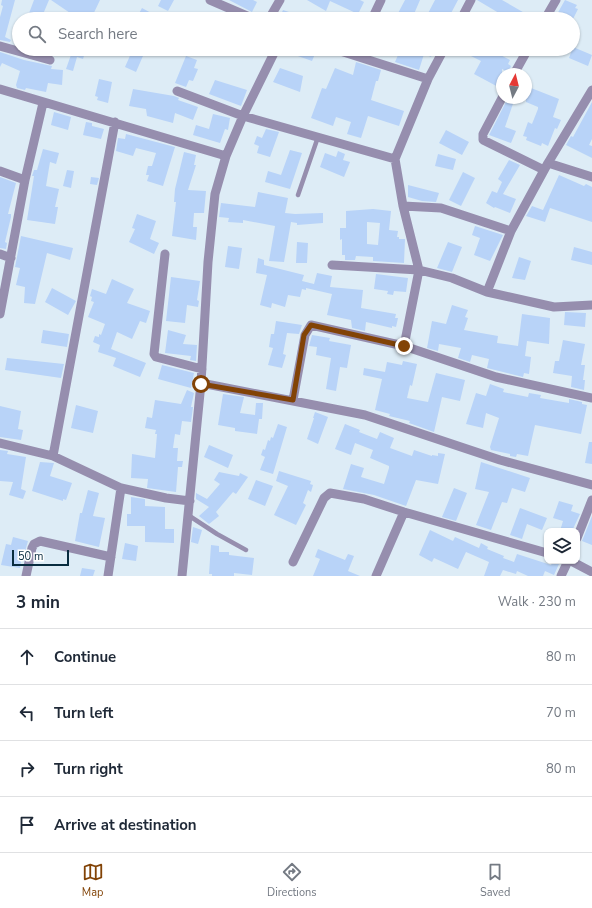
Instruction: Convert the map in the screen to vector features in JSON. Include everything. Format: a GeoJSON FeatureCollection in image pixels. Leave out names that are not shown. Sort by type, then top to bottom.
{"type":"FeatureCollection","features":[{"type":"Feature","properties":{"kind":"street"},"geometry":{"type":"LineString","coordinates":[[210,0],[238,12]]}},
{"type":"Feature","properties":{"kind":"street"},"geometry":{"type":"LineString","coordinates":[[273,12],[280,0]]}},
{"type":"Feature","properties":{"kind":"street"},"geometry":{"type":"LineString","coordinates":[[376,12],[382,0]]}},
{"type":"Feature","properties":{"kind":"street"},"geometry":{"type":"LineString","coordinates":[[464,12],[471,0]]}},
{"type":"Feature","properties":{"kind":"street"},"geometry":{"type":"LineString","coordinates":[[549,12],[556,0]]}},
{"type":"Feature","properties":{"kind":"street"},"geometry":{"type":"LineString","coordinates":[[0,46],[12,49]]}},
{"type":"Feature","properties":{"kind":"street"},"geometry":{"type":"LineString","coordinates":[[36,56],[50,60]]}},
{"type":"Feature","properties":{"kind":"street"},"geometry":{"type":"LineString","coordinates":[[182,576],[201,384],[208,262],[215,194],[226,156],[243,116],[273,56]]}},
{"type":"Feature","properties":{"kind":"street"},"geometry":{"type":"LineString","coordinates":[[365,56],[428,79]]}},
{"type":"Feature","properties":{"kind":"street"},"geometry":{"type":"LineString","coordinates":[[404,346],[419,270],[403,206],[395,159],[428,79],[440,56]]}},
{"type":"Feature","properties":{"kind":"street"},"geometry":{"type":"LineString","coordinates":[[517,68],[524,56]]}},
{"type":"Feature","properties":{"kind":"street"},"geometry":{"type":"LineString","coordinates":[[0,89],[43,103],[115,122],[226,156]]}},
{"type":"Feature","properties":{"kind":"street"},"geometry":{"type":"LineString","coordinates":[[487,292],[511,231],[546,166],[592,90]]}},
{"type":"Feature","properties":{"kind":"street"},"geometry":{"type":"LineString","coordinates":[[177,91],[243,116],[395,159]]}},
{"type":"Feature","properties":{"kind":"street"},"geometry":{"type":"LineString","coordinates":[[0,314],[25,180],[43,103]]}},
{"type":"Feature","properties":{"kind":"street"},"geometry":{"type":"LineString","coordinates":[[499,104],[483,134],[483,140],[546,166],[592,177]]}},
{"type":"Feature","properties":{"kind":"street"},"geometry":{"type":"LineString","coordinates":[[53,456],[115,122]]}},
{"type":"Feature","properties":{"kind":"street"},"geometry":{"type":"LineString","coordinates":[[0,171],[25,180]]}},
{"type":"Feature","properties":{"kind":"street"},"geometry":{"type":"LineString","coordinates":[[403,206],[441,208],[511,231]]}},
{"type":"Feature","properties":{"kind":"street"},"geometry":{"type":"LineString","coordinates":[[0,254],[11,258]]}},
{"type":"Feature","properties":{"kind":"street"},"geometry":{"type":"LineString","coordinates":[[165,254],[154,354],[156,357],[202,369]]}},
{"type":"Feature","properties":{"kind":"street"},"geometry":{"type":"LineString","coordinates":[[332,265],[419,270],[452,278],[487,292],[554,307],[592,304]]}},
{"type":"Feature","properties":{"kind":"street"},"geometry":{"type":"LineString","coordinates":[[293,400],[304,335],[311,325],[404,346],[496,377],[592,398]]}},
{"type":"Feature","properties":{"kind":"street"},"geometry":{"type":"LineString","coordinates":[[201,384],[293,400],[365,416],[500,460],[592,485]]}},
{"type":"Feature","properties":{"kind":"street"},"geometry":{"type":"LineString","coordinates":[[0,443],[53,456],[121,488],[166,498],[190,501]]}},
{"type":"Feature","properties":{"kind":"street"},"geometry":{"type":"LineString","coordinates":[[108,576],[121,488]]}},
{"type":"Feature","properties":{"kind":"street"},"geometry":{"type":"LineString","coordinates":[[294,562],[324,498],[330,493],[364,499],[544,552]]}},
{"type":"Feature","properties":{"kind":"street"},"geometry":{"type":"LineString","coordinates":[[580,530],[592,500]]}},
{"type":"Feature","properties":{"kind":"street"},"geometry":{"type":"LineString","coordinates":[[376,576],[404,512]]}},
{"type":"Feature","properties":{"kind":"street"},"geometry":{"type":"LineString","coordinates":[[26,576],[32,548],[34,544],[40,541],[111,557]]}},
{"type":"Feature","properties":{"kind":"street"},"geometry":{"type":"LineString","coordinates":[[561,576],[567,564]]}},
{"type":"Feature","properties":{"kind":"street"},"geometry":{"type":"LineString","coordinates":[[577,564],[592,572]]}},
{"type":"Feature","properties":{"kind":"lane"},"geometry":{"type":"LineString","coordinates":[[298,195],[318,137]]}},
{"type":"Feature","properties":{"kind":"lane"},"geometry":{"type":"LineString","coordinates":[[188,515],[217,534],[246,550]]}},
{"type":"Feature","properties":{"kind":"building"},"geometry":{"type":"Polygon","coordinates":[[[2,0],[15,0],[5,37],[11,40],[10,42],[0,40],[0,17],[3,6],[1,5],[2,0]]]}},
{"type":"Feature","properties":{"kind":"building"},"geometry":{"type":"Polygon","coordinates":[[[34,0],[49,0],[44,12],[30,12],[34,0]]]}},
{"type":"Feature","properties":{"kind":"building"},"geometry":{"type":"Polygon","coordinates":[[[51,0],[100,0],[94,12],[69,12],[51,0]]]}},
{"type":"Feature","properties":{"kind":"building"},"geometry":{"type":"Polygon","coordinates":[[[161,0],[174,0],[168,11],[158,6],[161,0]]]}},
{"type":"Feature","properties":{"kind":"building"},"geometry":{"type":"Polygon","coordinates":[[[229,0],[253,0],[257,2],[252,12],[229,0]]]}},
{"type":"Feature","properties":{"kind":"building"},"geometry":{"type":"Polygon","coordinates":[[[307,0],[360,0],[364,2],[359,12],[354,12],[330,1],[326,11],[307,0]]]}},
{"type":"Feature","properties":{"kind":"building"},"geometry":{"type":"Polygon","coordinates":[[[405,0],[420,0],[415,12],[399,12],[405,0]]]}},
{"type":"Feature","properties":{"kind":"building"},"geometry":{"type":"Polygon","coordinates":[[[435,0],[458,0],[452,12],[429,12],[435,0]]]}},
{"type":"Feature","properties":{"kind":"building"},"geometry":{"type":"Polygon","coordinates":[[[477,0],[502,0],[523,12],[497,12],[477,0]]]}},
{"type":"Feature","properties":{"kind":"building"},"geometry":{"type":"Polygon","coordinates":[[[565,0],[577,5],[575,8],[578,9],[576,12],[558,12],[565,0]]]}},
{"type":"Feature","properties":{"kind":"building"},"geometry":{"type":"Polygon","coordinates":[[[142,8],[149,12],[140,12],[142,8]]]}},
{"type":"Feature","properties":{"kind":"building"},"geometry":{"type":"Polygon","coordinates":[[[580,50],[592,55],[588,66],[569,58],[570,56],[580,56],[580,50]]]}},
{"type":"Feature","properties":{"kind":"building"},"geometry":{"type":"Polygon","coordinates":[[[0,52],[24,60],[52,66],[51,69],[63,70],[62,85],[48,83],[46,92],[26,88],[25,90],[17,88],[16,85],[20,71],[2,63],[0,67],[0,52]]]}},
{"type":"Feature","properties":{"kind":"building"},"geometry":{"type":"Polygon","coordinates":[[[71,56],[84,56],[83,59],[77,57],[73,71],[66,69],[71,56]]]}},
{"type":"Feature","properties":{"kind":"building"},"geometry":{"type":"Polygon","coordinates":[[[130,56],[143,56],[136,72],[125,67],[130,56]]]}},
{"type":"Feature","properties":{"kind":"building"},"geometry":{"type":"Polygon","coordinates":[[[186,56],[197,60],[194,68],[198,69],[193,81],[189,80],[186,87],[175,83],[186,56]]]}},
{"type":"Feature","properties":{"kind":"building"},"geometry":{"type":"Polygon","coordinates":[[[298,56],[314,56],[312,61],[298,56]]]}},
{"type":"Feature","properties":{"kind":"building"},"geometry":{"type":"Polygon","coordinates":[[[398,56],[423,56],[419,70],[395,62],[398,56]]]}},
{"type":"Feature","properties":{"kind":"building"},"geometry":{"type":"Polygon","coordinates":[[[471,56],[502,56],[510,60],[508,64],[511,66],[510,68],[496,68],[496,86],[474,74],[481,61],[471,56]]]}},
{"type":"Feature","properties":{"kind":"building"},"geometry":{"type":"Polygon","coordinates":[[[356,62],[381,70],[378,81],[376,81],[371,100],[404,111],[399,126],[368,116],[361,138],[347,134],[351,122],[336,117],[333,126],[311,118],[322,88],[326,89],[335,68],[353,75],[356,62]]]}},
{"type":"Feature","properties":{"kind":"building"},"geometry":{"type":"Polygon","coordinates":[[[280,68],[303,76],[300,92],[273,82],[280,68]]]}},
{"type":"Feature","properties":{"kind":"building"},"geometry":{"type":"Polygon","coordinates":[[[99,79],[112,82],[108,103],[97,100],[98,97],[95,96],[99,79]]]}},
{"type":"Feature","properties":{"kind":"building"},"geometry":{"type":"Polygon","coordinates":[[[215,80],[247,90],[241,106],[209,94],[215,80]]]}},
{"type":"Feature","properties":{"kind":"building"},"geometry":{"type":"Polygon","coordinates":[[[532,88],[559,99],[553,117],[561,120],[557,129],[555,128],[548,146],[542,143],[541,146],[526,140],[527,137],[523,136],[528,122],[532,124],[538,107],[531,104],[532,88]]]}},
{"type":"Feature","properties":{"kind":"building"},"geometry":{"type":"Polygon","coordinates":[[[133,89],[174,96],[179,98],[178,100],[198,107],[193,120],[175,113],[173,123],[147,116],[146,109],[129,106],[133,89]]]}},
{"type":"Feature","properties":{"kind":"building"},"geometry":{"type":"Polygon","coordinates":[[[592,102],[592,139],[589,145],[592,146],[592,158],[566,145],[571,136],[573,137],[592,102]]]}},
{"type":"Feature","properties":{"kind":"building"},"geometry":{"type":"Polygon","coordinates":[[[505,104],[513,104],[505,127],[516,131],[511,143],[489,135],[505,104]]]}},
{"type":"Feature","properties":{"kind":"building"},"geometry":{"type":"Polygon","coordinates":[[[54,112],[71,117],[68,130],[51,125],[54,112]]]}},
{"type":"Feature","properties":{"kind":"building"},"geometry":{"type":"Polygon","coordinates":[[[213,114],[230,118],[228,130],[225,129],[220,143],[193,135],[196,125],[209,129],[213,114]]]}},
{"type":"Feature","properties":{"kind":"building"},"geometry":{"type":"Polygon","coordinates":[[[86,122],[92,123],[92,126],[104,129],[101,139],[83,135],[86,122]]]}},
{"type":"Feature","properties":{"kind":"building"},"geometry":{"type":"Polygon","coordinates":[[[266,129],[279,132],[270,157],[257,153],[259,146],[254,144],[257,136],[262,138],[266,129]]]}},
{"type":"Feature","properties":{"kind":"building"},"geometry":{"type":"Polygon","coordinates":[[[446,130],[469,142],[462,155],[439,143],[446,130]]]}},
{"type":"Feature","properties":{"kind":"building"},"geometry":{"type":"Polygon","coordinates":[[[126,134],[175,147],[163,186],[147,181],[149,175],[146,175],[148,166],[152,166],[156,153],[136,148],[133,156],[116,151],[118,138],[125,139],[126,134]]]}},
{"type":"Feature","properties":{"kind":"building"},"geometry":{"type":"Polygon","coordinates":[[[43,149],[59,153],[56,164],[50,162],[46,186],[59,189],[55,207],[58,207],[55,224],[27,220],[34,176],[32,176],[34,170],[37,170],[43,149]]]}},
{"type":"Feature","properties":{"kind":"building"},"geometry":{"type":"Polygon","coordinates":[[[290,150],[302,153],[290,189],[265,182],[268,171],[281,175],[290,150]]]}},
{"type":"Feature","properties":{"kind":"building"},"geometry":{"type":"Polygon","coordinates":[[[338,151],[345,154],[343,160],[350,162],[344,177],[320,167],[325,153],[336,157],[338,151]]]}},
{"type":"Feature","properties":{"kind":"building"},"geometry":{"type":"Polygon","coordinates":[[[184,152],[196,155],[194,165],[196,165],[188,190],[206,191],[204,213],[194,213],[193,227],[197,227],[196,240],[172,236],[176,202],[174,202],[175,189],[184,152]]]}},
{"type":"Feature","properties":{"kind":"building"},"geometry":{"type":"Polygon","coordinates":[[[438,154],[456,159],[453,170],[435,166],[438,154]]]}},
{"type":"Feature","properties":{"kind":"building"},"geometry":{"type":"Polygon","coordinates":[[[509,160],[520,165],[503,194],[516,199],[510,213],[495,207],[494,208],[486,203],[492,191],[497,193],[502,182],[498,179],[509,160]]]}},
{"type":"Feature","properties":{"kind":"building"},"geometry":{"type":"Polygon","coordinates":[[[67,170],[74,171],[71,188],[63,186],[67,170]]]}},
{"type":"Feature","properties":{"kind":"building"},"geometry":{"type":"Polygon","coordinates":[[[463,172],[475,178],[461,206],[449,200],[463,172]]]}},
{"type":"Feature","properties":{"kind":"building"},"geometry":{"type":"Polygon","coordinates":[[[559,175],[584,186],[586,184],[592,187],[592,222],[550,208],[545,222],[526,216],[532,206],[543,210],[559,175]]]}},
{"type":"Feature","properties":{"kind":"building"},"geometry":{"type":"Polygon","coordinates":[[[0,177],[16,183],[8,214],[11,214],[11,217],[5,242],[7,243],[6,249],[0,248],[0,177]]]}},
{"type":"Feature","properties":{"kind":"building"},"geometry":{"type":"Polygon","coordinates":[[[91,177],[99,178],[97,185],[90,184],[91,177]]]}},
{"type":"Feature","properties":{"kind":"building"},"geometry":{"type":"Polygon","coordinates":[[[408,185],[439,193],[436,202],[422,201],[408,197],[408,185]]]}},
{"type":"Feature","properties":{"kind":"building"},"geometry":{"type":"Polygon","coordinates":[[[258,192],[288,198],[285,213],[323,213],[323,223],[297,225],[297,223],[291,222],[284,262],[269,261],[275,226],[243,220],[243,223],[228,222],[229,218],[219,217],[221,203],[255,207],[258,192]]]}},
{"type":"Feature","properties":{"kind":"building"},"geometry":{"type":"Polygon","coordinates":[[[373,209],[391,211],[389,230],[398,231],[397,237],[399,237],[399,239],[405,239],[404,263],[373,261],[373,257],[356,256],[355,260],[345,260],[345,255],[342,255],[340,228],[346,228],[346,211],[373,209]],[[367,222],[367,244],[378,245],[380,223],[367,222]]]}},
{"type":"Feature","properties":{"kind":"building"},"geometry":{"type":"Polygon","coordinates":[[[137,214],[156,221],[150,239],[159,243],[154,254],[129,242],[135,229],[132,228],[137,214]]]}},
{"type":"Feature","properties":{"kind":"building"},"geometry":{"type":"Polygon","coordinates":[[[475,226],[503,235],[490,261],[474,255],[480,238],[472,235],[475,226]]]}},
{"type":"Feature","properties":{"kind":"building"},"geometry":{"type":"Polygon","coordinates":[[[21,236],[73,248],[70,260],[47,253],[35,304],[24,303],[25,287],[16,285],[20,268],[15,267],[21,236]]]}},
{"type":"Feature","properties":{"kind":"building"},"geometry":{"type":"Polygon","coordinates":[[[297,242],[308,243],[307,263],[296,263],[297,242]]]}},
{"type":"Feature","properties":{"kind":"building"},"geometry":{"type":"Polygon","coordinates":[[[448,242],[462,247],[452,272],[437,268],[448,242]]]}},
{"type":"Feature","properties":{"kind":"building"},"geometry":{"type":"Polygon","coordinates":[[[228,246],[242,248],[239,269],[225,267],[228,246]]]}},
{"type":"Feature","properties":{"kind":"building"},"geometry":{"type":"Polygon","coordinates":[[[574,247],[592,252],[592,265],[571,260],[574,247]]]}},
{"type":"Feature","properties":{"kind":"building"},"geometry":{"type":"Polygon","coordinates":[[[519,257],[531,261],[525,280],[512,278],[519,257]]]}},
{"type":"Feature","properties":{"kind":"building"},"geometry":{"type":"Polygon","coordinates":[[[258,258],[264,260],[264,265],[304,275],[302,281],[314,284],[317,273],[332,276],[330,287],[363,290],[361,308],[396,314],[395,318],[398,318],[396,327],[392,326],[392,328],[366,322],[365,331],[352,328],[351,320],[327,315],[332,294],[306,288],[306,290],[302,289],[300,297],[288,295],[285,307],[272,303],[271,308],[260,305],[267,275],[256,273],[258,258]]]}},
{"type":"Feature","properties":{"kind":"building"},"geometry":{"type":"Polygon","coordinates":[[[376,274],[408,278],[406,292],[394,291],[393,295],[387,294],[388,291],[374,289],[376,274]]]}},
{"type":"Feature","properties":{"kind":"building"},"geometry":{"type":"Polygon","coordinates":[[[171,277],[200,281],[197,300],[199,301],[198,307],[187,305],[185,323],[166,321],[171,277]]]}},
{"type":"Feature","properties":{"kind":"building"},"geometry":{"type":"Polygon","coordinates":[[[112,279],[134,289],[127,303],[150,311],[146,323],[140,321],[132,339],[117,332],[111,349],[146,363],[140,377],[113,366],[116,358],[98,352],[100,345],[93,342],[95,336],[99,337],[99,334],[101,335],[105,324],[88,317],[94,302],[91,301],[92,297],[90,296],[92,289],[106,294],[112,279]]]}},
{"type":"Feature","properties":{"kind":"building"},"geometry":{"type":"Polygon","coordinates":[[[52,288],[76,301],[68,315],[45,302],[52,288]]]}},
{"type":"Feature","properties":{"kind":"building"},"geometry":{"type":"Polygon","coordinates":[[[452,305],[468,310],[465,317],[468,318],[464,330],[498,336],[497,343],[518,346],[522,314],[550,318],[549,344],[527,341],[525,356],[531,357],[529,374],[524,373],[523,377],[487,368],[489,359],[472,355],[470,362],[458,358],[461,348],[439,344],[438,351],[427,348],[432,321],[446,324],[452,305]]]}},
{"type":"Feature","properties":{"kind":"building"},"geometry":{"type":"Polygon","coordinates":[[[565,312],[586,313],[585,327],[564,325],[565,312]]]}},
{"type":"Feature","properties":{"kind":"building"},"geometry":{"type":"Polygon","coordinates":[[[276,321],[302,325],[299,334],[287,333],[283,354],[286,355],[282,368],[268,365],[273,348],[269,347],[271,334],[274,334],[276,321]]]}},
{"type":"Feature","properties":{"kind":"building"},"geometry":{"type":"Polygon","coordinates":[[[43,330],[69,334],[67,347],[41,343],[43,330]]]}},
{"type":"Feature","properties":{"kind":"building"},"geometry":{"type":"Polygon","coordinates":[[[168,330],[186,335],[183,344],[197,345],[196,361],[190,360],[191,356],[165,353],[168,330]]]}},
{"type":"Feature","properties":{"kind":"building"},"geometry":{"type":"Polygon","coordinates":[[[312,335],[330,338],[329,341],[351,345],[347,368],[340,367],[336,391],[326,389],[331,358],[316,355],[317,347],[309,346],[312,335]]]}},
{"type":"Feature","properties":{"kind":"building"},"geometry":{"type":"Polygon","coordinates":[[[563,340],[585,344],[581,365],[585,365],[583,380],[585,380],[584,390],[571,387],[572,376],[553,373],[555,361],[559,361],[563,340]]]}},
{"type":"Feature","properties":{"kind":"building"},"geometry":{"type":"Polygon","coordinates":[[[7,358],[64,364],[61,378],[5,370],[7,358]]]}},
{"type":"Feature","properties":{"kind":"building"},"geometry":{"type":"Polygon","coordinates":[[[403,361],[417,364],[412,386],[410,385],[407,398],[428,402],[436,373],[465,380],[460,401],[442,397],[434,432],[409,423],[410,421],[389,416],[390,414],[375,410],[382,379],[363,375],[364,368],[385,372],[387,362],[402,365],[403,361]]]}},
{"type":"Feature","properties":{"kind":"building"},"geometry":{"type":"Polygon","coordinates":[[[162,365],[194,373],[191,388],[158,379],[162,365]]]}},
{"type":"Feature","properties":{"kind":"building"},"geometry":{"type":"Polygon","coordinates":[[[490,384],[504,389],[503,392],[528,397],[529,393],[541,395],[540,398],[569,403],[569,399],[582,402],[582,404],[587,405],[581,434],[535,425],[528,456],[517,454],[516,457],[510,456],[510,454],[491,450],[490,447],[499,418],[486,413],[483,428],[466,424],[476,393],[486,396],[490,384]]]}},
{"type":"Feature","properties":{"kind":"building"},"geometry":{"type":"Polygon","coordinates":[[[187,390],[194,393],[191,407],[193,407],[191,422],[182,421],[180,435],[175,434],[173,448],[178,448],[177,461],[183,461],[182,467],[178,467],[176,492],[147,488],[148,479],[131,478],[132,454],[155,458],[157,434],[155,434],[156,430],[145,428],[147,417],[152,418],[155,400],[181,404],[187,390]]]}},
{"type":"Feature","properties":{"kind":"building"},"geometry":{"type":"Polygon","coordinates":[[[223,394],[244,397],[240,413],[255,415],[256,403],[263,403],[262,419],[259,419],[257,434],[235,431],[235,428],[218,425],[223,394]]]}},
{"type":"Feature","properties":{"kind":"building"},"geometry":{"type":"Polygon","coordinates":[[[76,405],[98,411],[93,433],[71,428],[76,405]]]}},
{"type":"Feature","properties":{"kind":"building"},"geometry":{"type":"Polygon","coordinates":[[[0,406],[21,411],[18,429],[23,430],[21,440],[0,437],[0,406]]]}},
{"type":"Feature","properties":{"kind":"building"},"geometry":{"type":"Polygon","coordinates":[[[315,412],[328,417],[318,444],[307,439],[315,412]]]}},
{"type":"Feature","properties":{"kind":"building"},"geometry":{"type":"Polygon","coordinates":[[[278,424],[287,427],[273,474],[260,470],[265,457],[261,455],[263,449],[265,450],[268,440],[270,441],[271,437],[273,438],[278,424]]]}},
{"type":"Feature","properties":{"kind":"building"},"geometry":{"type":"Polygon","coordinates":[[[345,424],[360,430],[359,432],[377,439],[380,432],[394,438],[390,448],[412,456],[414,450],[432,456],[438,456],[438,453],[445,454],[438,484],[416,480],[406,506],[374,495],[343,489],[351,464],[364,468],[361,477],[384,484],[389,468],[389,466],[370,458],[373,450],[355,443],[351,455],[335,449],[345,424]]]}},
{"type":"Feature","properties":{"kind":"building"},"geometry":{"type":"Polygon","coordinates":[[[589,442],[592,442],[592,464],[585,463],[589,442]]]}},
{"type":"Feature","properties":{"kind":"building"},"geometry":{"type":"Polygon","coordinates":[[[209,445],[233,455],[228,468],[204,457],[209,445]]]}},
{"type":"Feature","properties":{"kind":"building"},"geometry":{"type":"Polygon","coordinates":[[[0,450],[8,451],[7,454],[26,457],[21,489],[26,491],[23,499],[9,495],[13,482],[0,481],[0,450]]]}},
{"type":"Feature","properties":{"kind":"building"},"geometry":{"type":"Polygon","coordinates":[[[40,462],[54,463],[50,476],[72,483],[66,500],[63,499],[63,501],[32,491],[40,462]]]}},
{"type":"Feature","properties":{"kind":"building"},"geometry":{"type":"Polygon","coordinates":[[[481,462],[530,478],[525,492],[512,488],[507,503],[502,502],[491,530],[476,525],[489,492],[475,489],[481,462]]]}},
{"type":"Feature","properties":{"kind":"building"},"geometry":{"type":"Polygon","coordinates":[[[279,471],[311,481],[310,484],[313,485],[311,492],[308,490],[303,503],[306,505],[296,525],[274,515],[288,486],[276,481],[279,471]]]}},
{"type":"Feature","properties":{"kind":"building"},"geometry":{"type":"Polygon","coordinates":[[[219,472],[239,476],[240,473],[248,477],[236,494],[233,492],[216,512],[219,516],[209,524],[199,516],[209,507],[196,499],[196,493],[207,499],[220,484],[214,480],[219,472]]]}},
{"type":"Feature","properties":{"kind":"building"},"geometry":{"type":"Polygon","coordinates":[[[256,480],[273,486],[265,506],[248,499],[256,480]]]}},
{"type":"Feature","properties":{"kind":"building"},"geometry":{"type":"Polygon","coordinates":[[[454,488],[467,493],[456,521],[442,517],[454,488]]]}},
{"type":"Feature","properties":{"kind":"building"},"geometry":{"type":"Polygon","coordinates":[[[88,490],[99,493],[93,516],[105,518],[99,547],[75,541],[80,513],[82,513],[88,490]]]}},
{"type":"Feature","properties":{"kind":"building"},"geometry":{"type":"Polygon","coordinates":[[[131,497],[145,499],[145,506],[165,507],[165,529],[174,529],[174,543],[145,542],[145,526],[127,526],[127,514],[131,514],[131,497]]]}},
{"type":"Feature","properties":{"kind":"building"},"geometry":{"type":"Polygon","coordinates":[[[559,501],[573,505],[571,511],[580,514],[573,528],[561,528],[563,521],[553,518],[559,501]]]}},
{"type":"Feature","properties":{"kind":"building"},"geometry":{"type":"Polygon","coordinates":[[[520,508],[547,518],[542,530],[527,524],[522,539],[510,535],[520,508]]]}},
{"type":"Feature","properties":{"kind":"building"},"geometry":{"type":"Polygon","coordinates":[[[592,516],[592,545],[582,541],[592,516]]]}},
{"type":"Feature","properties":{"kind":"building"},"geometry":{"type":"Polygon","coordinates":[[[193,527],[202,530],[198,544],[191,542],[193,527]]]}},
{"type":"Feature","properties":{"kind":"building"},"geometry":{"type":"Polygon","coordinates":[[[430,530],[453,541],[455,537],[479,548],[481,543],[488,547],[487,549],[514,562],[517,554],[544,564],[559,564],[554,575],[545,571],[543,576],[528,576],[517,571],[516,574],[503,570],[500,576],[484,576],[489,562],[466,552],[458,569],[434,558],[432,562],[419,555],[430,530]]]}},
{"type":"Feature","properties":{"kind":"building"},"geometry":{"type":"Polygon","coordinates":[[[13,537],[28,541],[24,555],[22,555],[20,568],[1,565],[6,544],[11,545],[13,537]]]}},
{"type":"Feature","properties":{"kind":"building"},"geometry":{"type":"Polygon","coordinates":[[[125,543],[138,546],[136,561],[122,559],[125,543]]]}},
{"type":"Feature","properties":{"kind":"building"},"geometry":{"type":"Polygon","coordinates":[[[211,545],[219,546],[219,552],[229,552],[229,555],[254,558],[252,575],[234,573],[234,576],[212,576],[212,574],[209,574],[211,545]]]}},
{"type":"Feature","properties":{"kind":"building"},"geometry":{"type":"Polygon","coordinates":[[[318,549],[345,560],[348,554],[354,556],[348,571],[360,576],[313,576],[320,559],[315,557],[318,549]]]}},
{"type":"Feature","properties":{"kind":"building"},"geometry":{"type":"Polygon","coordinates":[[[82,568],[95,570],[93,576],[80,576],[82,568]]]}},
{"type":"Feature","properties":{"kind":"route"},"geometry":{"type":"LineString","coordinates":[[201,384],[293,400],[304,335],[309,330],[311,325],[404,346]]}}]}
